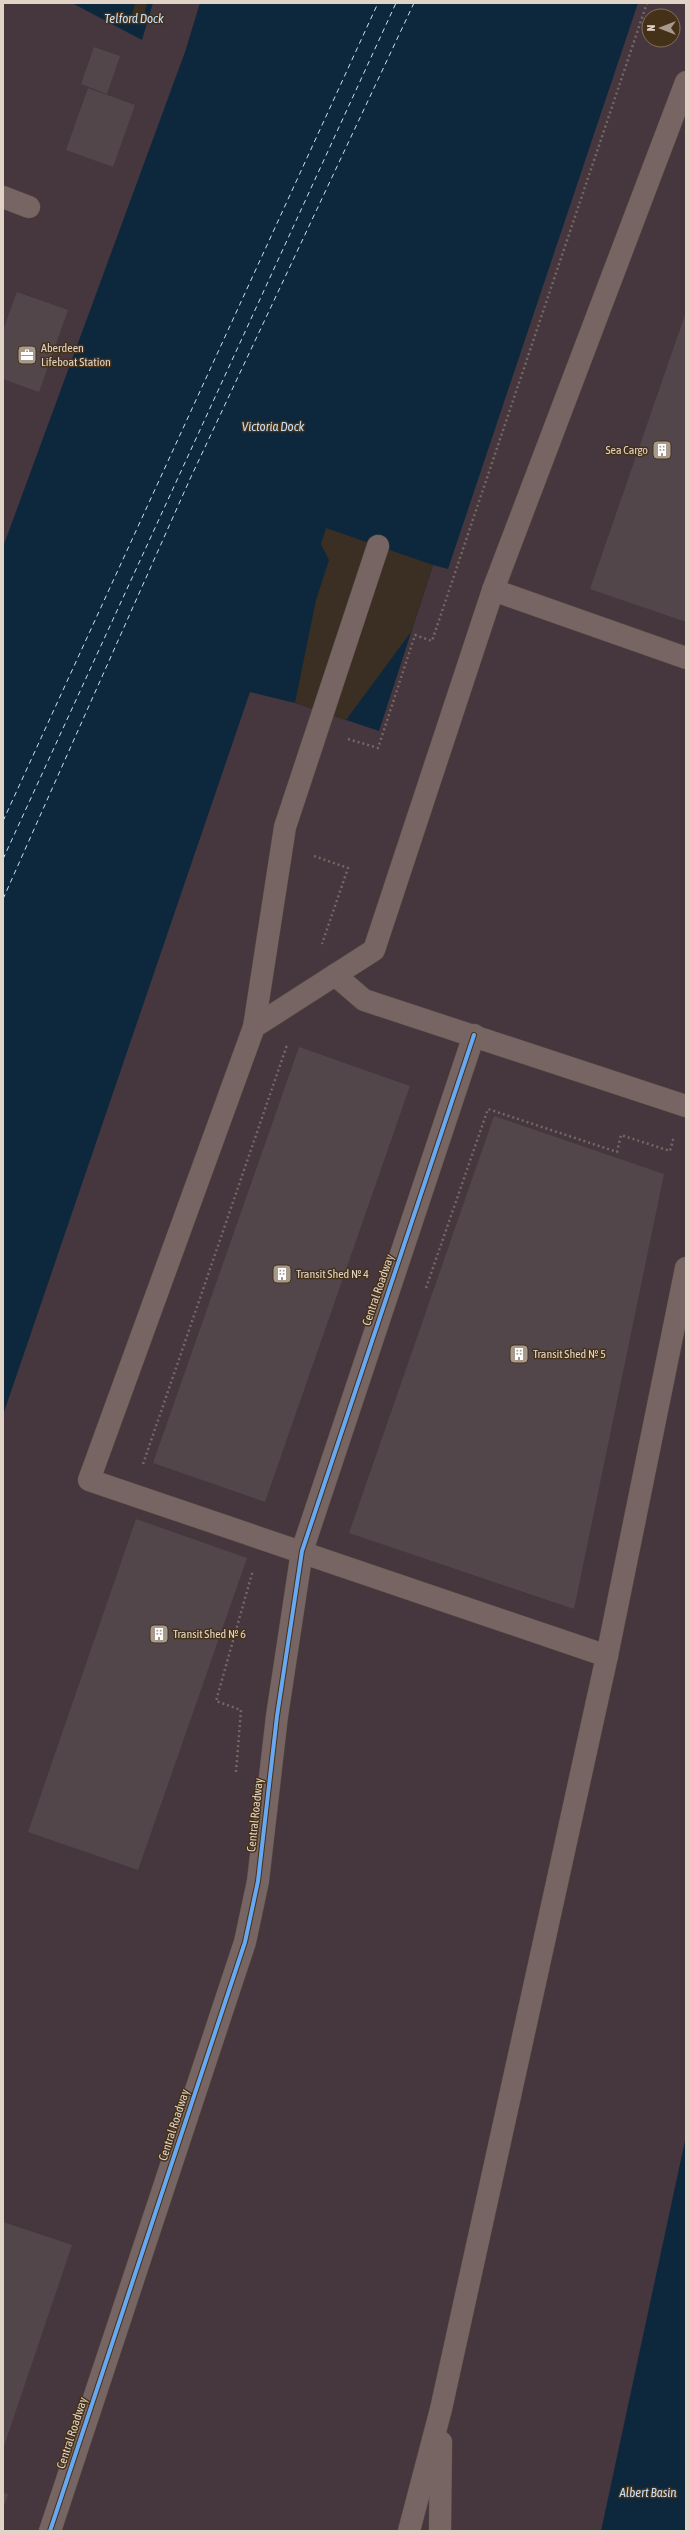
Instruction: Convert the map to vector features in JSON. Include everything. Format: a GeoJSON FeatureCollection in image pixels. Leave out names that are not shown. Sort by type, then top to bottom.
{"type":"FeatureCollection","features":[{"type":"Feature","properties":{"kind":"street"},"geometry":{"type":"LineString","coordinates":[[254,1027],[374,950],[493,590],[686,82]]}},
{"type":"Feature","properties":{"kind":"street"},"geometry":{"type":"LineString","coordinates":[[3,197],[29,207]]}},
{"type":"Feature","properties":{"kind":"street"},"geometry":{"type":"LineString","coordinates":[[378,546],[285,827],[254,1027],[89,1480],[302,1551],[607,1656]]}},
{"type":"Feature","properties":{"kind":"street"},"geometry":{"type":"LineString","coordinates":[[493,590],[686,658]]}},
{"type":"Feature","properties":{"kind":"street"},"geometry":{"type":"LineString","coordinates":[[335,975],[364,1000],[474,1034],[684,1105]]}},
{"type":"Feature","properties":{"kind":"street","name":"Central Roadway"},"geometry":{"type":"LineString","coordinates":[[50,2531],[245,1942],[258,1881],[276,1716],[302,1551],[474,1034]]}},
{"type":"Feature","properties":{"kind":"street"},"geometry":{"type":"LineString","coordinates":[[409,2531],[441,2409],[607,1656],[686,1268]]}},
{"type":"Feature","properties":{"kind":"street"},"geometry":{"type":"LineString","coordinates":[[440,2531],[441,2409]]}},
{"type":"Feature","properties":{"kind":"path"},"geometry":{"type":"LineString","coordinates":[[346,746],[349,739],[378,748],[415,635],[432,641],[647,3]]}},
{"type":"Feature","properties":{"kind":"path"},"geometry":{"type":"LineString","coordinates":[[135,1495],[142,1467],[348,868],[312,855],[314,848]]}},
{"type":"Feature","properties":{"kind":"path"},"geometry":{"type":"LineString","coordinates":[[426,1290],[488,1109],[617,1152],[621,1136],[670,1151],[684,1105]]}},
{"type":"Feature","properties":{"kind":"path"},"geometry":{"type":"LineString","coordinates":[[236,1773],[241,1710],[216,1701],[263,1538]]}},
{"type":"Feature","properties":{"kind":"shaded area"},"geometry":{"type":"Polygon","coordinates":[[[3,3],[686,3],[686,2531],[3,2531],[3,3]]]}},
{"type":"Feature","properties":{"kind":"water","name":"Telford Dock"},"geometry":{"type":"Polygon","coordinates":[[[72,3],[153,3],[142,40],[72,3]]]}},
{"type":"Feature","properties":{"kind":"water","name":"Victoria Dock"},"geometry":{"type":"Polygon","coordinates":[[[200,3],[638,3],[448,569],[433,565],[379,731],[295,703],[250,692],[3,1415],[3,547],[185,52],[200,3]]]}},
{"type":"Feature","properties":{"kind":"water","name":"Albert Basin"},"geometry":{"type":"Polygon","coordinates":[[[686,2136],[686,2531],[601,2531],[686,2136]]]}},
{"type":"Feature","properties":{"kind":"pier"},"geometry":{"type":"Polygon","coordinates":[[[135,3],[147,3],[142,23],[131,19],[135,3]]]}},
{"type":"Feature","properties":{"kind":"pier"},"geometry":{"type":"Polygon","coordinates":[[[326,528],[433,565],[411,632],[346,720],[295,703],[316,600],[329,560],[321,544],[326,528]]]}},
{"type":"Feature","properties":{"kind":"building"},"geometry":{"type":"Polygon","coordinates":[[[94,47],[120,56],[107,94],[81,84],[94,47]]]}},
{"type":"Feature","properties":{"kind":"building"},"geometry":{"type":"Polygon","coordinates":[[[88,88],[135,105],[113,167],[66,150],[88,88]]]}},
{"type":"Feature","properties":{"kind":"building","name":"Aberdeen Lifeboat Station"},"geometry":{"type":"Polygon","coordinates":[[[17,292],[68,310],[39,392],[3,379],[3,330],[17,292]]]}},
{"type":"Feature","properties":{"kind":"building","name":"Sea Cargo"},"geometry":{"type":"Polygon","coordinates":[[[686,312],[686,622],[590,589],[686,312]]]}},
{"type":"Feature","properties":{"kind":"building","name":"Transit Shed № 4"},"geometry":{"type":"Polygon","coordinates":[[[299,1047],[410,1086],[265,1502],[153,1463],[299,1047]]]}},
{"type":"Feature","properties":{"kind":"building","name":"Transit Shed № 5"},"geometry":{"type":"Polygon","coordinates":[[[494,1116],[664,1174],[574,1609],[349,1533],[494,1116]]]}},
{"type":"Feature","properties":{"kind":"building","name":"Transit Shed № 6"},"geometry":{"type":"Polygon","coordinates":[[[136,1519],[247,1558],[138,1870],[28,1832],[136,1519]]]}},
{"type":"Feature","properties":{"kind":"building"},"geometry":{"type":"Polygon","coordinates":[[[3,2222],[72,2245],[3,2449],[3,2222]]]}},
{"type":"Feature","properties":{"kind":"building"},"geometry":{"type":"Polygon","coordinates":[[[3,2493],[8,2494],[3,2509],[3,2493]]]}},
{"type":"Feature","properties":{"kind":"ferry route"},"geometry":{"type":"LineString","coordinates":[[3,821],[378,3]]}},
{"type":"Feature","properties":{"kind":"ferry route"},"geometry":{"type":"LineString","coordinates":[[3,859],[396,3]]}},
{"type":"Feature","properties":{"kind":"ferry route"},"geometry":{"type":"LineString","coordinates":[[3,899],[190,479],[414,3]]}},
{"type":"Feature","properties":{"kind":"cycle path"},"geometry":{"type":"LineString","coordinates":[[50,2531],[245,1942],[258,1881],[277,1716],[302,1551],[474,1035]]}},
{"type":"Feature","properties":{"kind":"place","name":"Aberdeen Lifeboat Station"},"geometry":{"type":"Point","coordinates":[27,355]}},
{"type":"Feature","properties":{"kind":"place","name":"Sea Cargo"},"geometry":{"type":"Point","coordinates":[662,450]}},
{"type":"Feature","properties":{"kind":"place","name":"Transit Shed № 4"},"geometry":{"type":"Point","coordinates":[282,1274]}},
{"type":"Feature","properties":{"kind":"place","name":"Transit Shed № 5"},"geometry":{"type":"Point","coordinates":[519,1354]}},
{"type":"Feature","properties":{"kind":"place","name":"Transit Shed № 6"},"geometry":{"type":"Point","coordinates":[159,1634]}}]}
